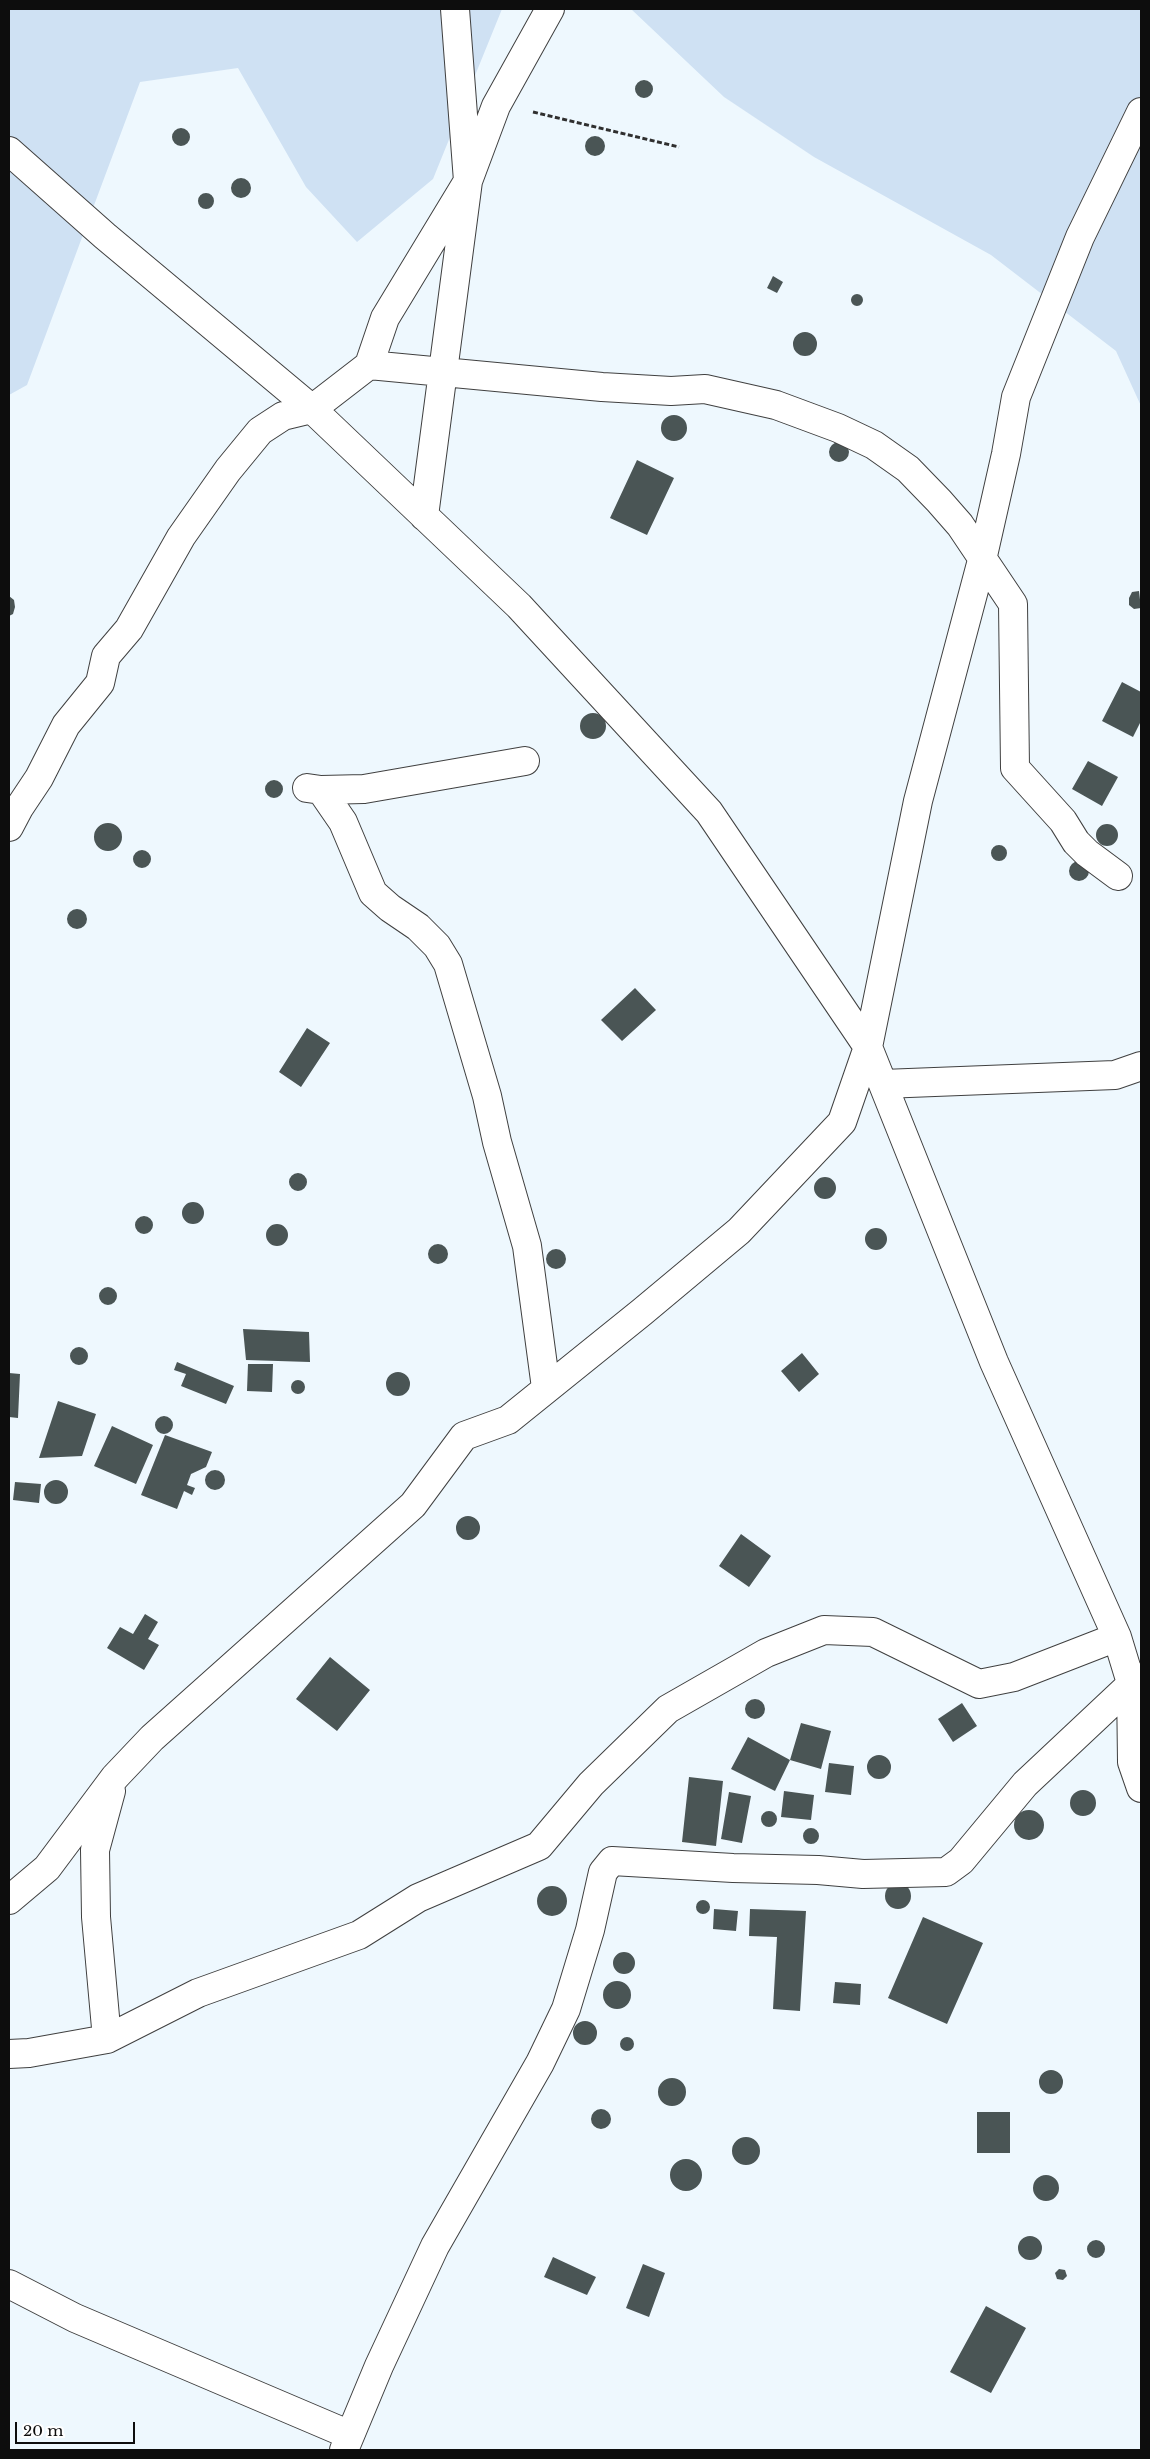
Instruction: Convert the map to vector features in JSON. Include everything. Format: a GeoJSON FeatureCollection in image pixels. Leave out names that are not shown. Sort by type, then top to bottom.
{"type":"FeatureCollection","features":[{"type":"Feature","properties":{"kind":"street"},"geometry":{"type":"LineString","coordinates":[[424,516],[468,181],[455,9]]}},
{"type":"Feature","properties":{"kind":"street"},"geometry":{"type":"LineString","coordinates":[[9,827],[39,778],[66,725],[100,684],[106,656],[129,629],[181,537],[228,470],[260,431],[283,416],[312,408],[369,365],[385,318],[468,181],[496,106],[550,9]]}},
{"type":"Feature","properties":{"kind":"street"},"geometry":{"type":"LineString","coordinates":[[9,1900],[47,1868],[115,1777],[152,1738],[413,1505],[464,1436],[508,1420],[739,1232],[842,1122],[868,1047],[918,801],[982,560],[1006,454],[1016,397],[1080,237],[1141,112]]}},
{"type":"Feature","properties":{"kind":"street"},"geometry":{"type":"LineString","coordinates":[[9,151],[105,236],[312,408],[519,606],[709,812],[868,1047],[994,1362],[1136,1679],[1132,1762],[1141,1788]]}},
{"type":"Feature","properties":{"kind":"street"},"geometry":{"type":"LineString","coordinates":[[369,365],[443,373],[492,375],[602,387],[671,391],[705,389],[776,405],[811,417],[874,444],[908,469],[960,525],[1013,604],[1015,768],[1063,821],[1076,842],[1087,853],[1118,876]]}},
{"type":"Feature","properties":{"kind":"street"},"geometry":{"type":"LineString","coordinates":[[525,761],[364,789],[313,789],[343,822],[372,893],[418,927],[437,946],[450,972],[528,1246],[546,1388]]}},
{"type":"Feature","properties":{"kind":"street"},"geometry":{"type":"LineString","coordinates":[[883,1084],[1115,1075],[1141,1066]]}},
{"type":"Feature","properties":{"kind":"street"},"geometry":{"type":"LineString","coordinates":[[9,2054],[29,2053],[108,2039],[198,1993],[359,1935],[418,1898],[539,1846],[591,1784],[668,1709],[774,1649],[824,1630],[873,1632],[979,1684],[1014,1677],[1117,1637]]}},
{"type":"Feature","properties":{"kind":"street"},"geometry":{"type":"LineString","coordinates":[[9,2284],[75,2318],[347,2442],[379,2366],[435,2246],[520,2101],[566,2009],[590,1930],[603,1872],[608,1864],[612,1861],[818,1870],[863,1874],[946,1872],[961,1861],[1025,1784],[1136,1679]]}},
{"type":"Feature","properties":{"kind":"street"},"geometry":{"type":"LineString","coordinates":[[108,2039],[96,1917],[95,1850],[115,1777]]}},
{"type":"Feature","properties":{"kind":"path"},"geometry":{"type":"LineString","coordinates":[[496,106],[575,121],[679,147]]}},
{"type":"Feature","properties":{"kind":"shaded area"},"geometry":{"type":"Polygon","coordinates":[[[9,9],[502,9],[433,179],[357,242],[306,187],[238,68],[140,82],[27,385],[9,395],[9,9]]]}},
{"type":"Feature","properties":{"kind":"shaded area"},"geometry":{"type":"Polygon","coordinates":[[[631,9],[1141,9],[1141,406],[1116,351],[991,255],[814,157],[724,97],[631,9]]]}},
{"type":"Feature","properties":{"kind":"building"},"geometry":{"type":"Polygon","coordinates":[[[640,80],[648,80],[653,85],[651,96],[640,98],[635,93],[635,85],[640,80]]]}},
{"type":"Feature","properties":{"kind":"building"},"geometry":{"type":"Polygon","coordinates":[[[177,128],[185,128],[190,133],[188,144],[177,146],[172,141],[172,133],[177,128]]]}},
{"type":"Feature","properties":{"kind":"building"},"geometry":{"type":"Polygon","coordinates":[[[591,136],[599,136],[605,142],[605,150],[599,156],[591,156],[585,150],[585,142],[591,136]]]}},
{"type":"Feature","properties":{"kind":"building"},"geometry":{"type":"Polygon","coordinates":[[[241,178],[248,181],[251,188],[248,195],[241,198],[234,195],[231,188],[234,181],[241,178]]]}},
{"type":"Feature","properties":{"kind":"building"},"geometry":{"type":"Polygon","coordinates":[[[203,193],[209,193],[214,198],[212,207],[203,209],[198,204],[198,198],[203,193]]]}},
{"type":"Feature","properties":{"kind":"building"},"geometry":{"type":"Polygon","coordinates":[[[773,276],[783,282],[777,293],[767,288],[773,276]]]}},
{"type":"Feature","properties":{"kind":"building"},"geometry":{"type":"Polygon","coordinates":[[[855,294],[859,294],[863,300],[859,306],[855,306],[851,302],[851,298],[855,294]]]}},
{"type":"Feature","properties":{"kind":"building"},"geometry":{"type":"Polygon","coordinates":[[[805,332],[813,336],[817,344],[813,352],[805,356],[797,352],[793,344],[797,336],[805,332]]]}},
{"type":"Feature","properties":{"kind":"building"},"geometry":{"type":"Polygon","coordinates":[[[674,415],[683,419],[687,428],[683,437],[674,441],[665,437],[661,428],[665,419],[674,415]]]}},
{"type":"Feature","properties":{"kind":"building"},"geometry":{"type":"Polygon","coordinates":[[[839,442],[846,445],[849,452],[846,459],[839,462],[832,459],[829,452],[832,445],[839,442]]]}},
{"type":"Feature","properties":{"kind":"building"},"geometry":{"type":"Polygon","coordinates":[[[637,460],[674,478],[647,535],[610,518],[637,460]]]}},
{"type":"Feature","properties":{"kind":"building"},"geometry":{"type":"Polygon","coordinates":[[[1139,591],[1141,608],[1134,609],[1129,605],[1129,598],[1132,592],[1139,591]]]}},
{"type":"Feature","properties":{"kind":"building"},"geometry":{"type":"Polygon","coordinates":[[[9,596],[14,600],[15,607],[13,614],[9,616],[9,596]]]}},
{"type":"Feature","properties":{"kind":"building"},"geometry":{"type":"Polygon","coordinates":[[[1122,682],[1141,692],[1141,721],[1133,737],[1102,721],[1122,682]]]}},
{"type":"Feature","properties":{"kind":"building"},"geometry":{"type":"Polygon","coordinates":[[[593,713],[602,717],[606,726],[602,735],[593,739],[584,735],[580,726],[584,717],[593,713]]]}},
{"type":"Feature","properties":{"kind":"building"},"geometry":{"type":"Polygon","coordinates":[[[1088,761],[1118,777],[1102,806],[1072,789],[1088,761]]]}},
{"type":"Feature","properties":{"kind":"building"},"geometry":{"type":"Polygon","coordinates":[[[274,780],[280,783],[283,789],[280,795],[274,798],[268,795],[265,789],[268,783],[274,780]]]}},
{"type":"Feature","properties":{"kind":"building"},"geometry":{"type":"Polygon","coordinates":[[[108,823],[118,827],[122,837],[118,847],[108,851],[98,847],[94,837],[98,827],[108,823]]]}},
{"type":"Feature","properties":{"kind":"building"},"geometry":{"type":"Polygon","coordinates":[[[1107,824],[1115,827],[1118,835],[1115,843],[1107,846],[1099,843],[1096,835],[1099,827],[1107,824]]]}},
{"type":"Feature","properties":{"kind":"building"},"geometry":{"type":"Polygon","coordinates":[[[996,845],[1002,845],[1007,850],[1005,859],[996,861],[991,856],[991,850],[996,845]]]}},
{"type":"Feature","properties":{"kind":"building"},"geometry":{"type":"Polygon","coordinates":[[[138,850],[146,850],[151,855],[149,866],[138,868],[133,863],[133,855],[138,850]]]}},
{"type":"Feature","properties":{"kind":"building"},"geometry":{"type":"Polygon","coordinates":[[[1075,861],[1083,861],[1089,867],[1089,875],[1083,881],[1075,881],[1069,875],[1069,867],[1075,861]]]}},
{"type":"Feature","properties":{"kind":"building"},"geometry":{"type":"Polygon","coordinates":[[[77,909],[84,912],[87,919],[84,926],[77,929],[70,926],[67,919],[70,912],[77,909]]]}},
{"type":"Feature","properties":{"kind":"building"},"geometry":{"type":"Polygon","coordinates":[[[635,988],[656,1010],[622,1041],[601,1020],[635,988]]]}},
{"type":"Feature","properties":{"kind":"building"},"geometry":{"type":"Polygon","coordinates":[[[307,1028],[330,1043],[301,1087],[279,1072],[307,1028]]]}},
{"type":"Feature","properties":{"kind":"building"},"geometry":{"type":"Polygon","coordinates":[[[298,1173],[304,1176],[307,1182],[304,1188],[298,1191],[292,1188],[289,1182],[292,1176],[298,1173]]]}},
{"type":"Feature","properties":{"kind":"building"},"geometry":{"type":"Polygon","coordinates":[[[825,1177],[833,1180],[836,1188],[833,1196],[825,1199],[817,1196],[814,1188],[817,1180],[825,1177]]]}},
{"type":"Feature","properties":{"kind":"building"},"geometry":{"type":"Polygon","coordinates":[[[189,1202],[197,1202],[204,1209],[204,1217],[197,1224],[189,1224],[182,1217],[182,1209],[189,1202]]]}},
{"type":"Feature","properties":{"kind":"building"},"geometry":{"type":"Polygon","coordinates":[[[140,1216],[148,1216],[153,1221],[151,1232],[140,1234],[135,1229],[135,1221],[140,1216]]]}},
{"type":"Feature","properties":{"kind":"building"},"geometry":{"type":"Polygon","coordinates":[[[277,1224],[285,1227],[288,1235],[285,1243],[277,1246],[269,1243],[266,1235],[269,1227],[277,1224]]]}},
{"type":"Feature","properties":{"kind":"building"},"geometry":{"type":"Polygon","coordinates":[[[876,1228],[884,1231],[887,1239],[884,1247],[876,1250],[868,1247],[865,1239],[868,1231],[876,1228]]]}},
{"type":"Feature","properties":{"kind":"building"},"geometry":{"type":"Polygon","coordinates":[[[438,1244],[445,1247],[448,1254],[445,1261],[438,1264],[431,1261],[428,1254],[431,1247],[438,1244]]]}},
{"type":"Feature","properties":{"kind":"building"},"geometry":{"type":"Polygon","coordinates":[[[552,1249],[560,1249],[566,1255],[566,1263],[560,1269],[552,1269],[546,1263],[546,1255],[552,1249]]]}},
{"type":"Feature","properties":{"kind":"building"},"geometry":{"type":"Polygon","coordinates":[[[104,1287],[112,1287],[117,1292],[115,1303],[104,1305],[99,1300],[99,1292],[104,1287]]]}},
{"type":"Feature","properties":{"kind":"building"},"geometry":{"type":"Polygon","coordinates":[[[243,1329],[309,1332],[310,1362],[246,1360],[243,1329]]]}},
{"type":"Feature","properties":{"kind":"building"},"geometry":{"type":"Polygon","coordinates":[[[75,1347],[83,1347],[88,1352],[86,1363],[75,1365],[70,1360],[70,1352],[75,1347]]]}},
{"type":"Feature","properties":{"kind":"building"},"geometry":{"type":"Polygon","coordinates":[[[802,1353],[819,1374],[799,1392],[781,1371],[802,1353]]]}},
{"type":"Feature","properties":{"kind":"building"},"geometry":{"type":"Polygon","coordinates":[[[177,1362],[234,1386],[226,1404],[181,1386],[186,1374],[174,1370],[177,1362]]]}},
{"type":"Feature","properties":{"kind":"building"},"geometry":{"type":"Polygon","coordinates":[[[248,1364],[273,1364],[272,1392],[247,1391],[248,1364]]]}},
{"type":"Feature","properties":{"kind":"building"},"geometry":{"type":"Polygon","coordinates":[[[398,1372],[406,1376],[410,1384],[406,1392],[398,1396],[390,1392],[386,1384],[390,1376],[398,1372]]]}},
{"type":"Feature","properties":{"kind":"building"},"geometry":{"type":"Polygon","coordinates":[[[9,1373],[20,1374],[18,1418],[9,1417],[9,1373]]]}},
{"type":"Feature","properties":{"kind":"building"},"geometry":{"type":"Polygon","coordinates":[[[298,1380],[303,1382],[305,1387],[303,1392],[298,1394],[293,1392],[291,1387],[293,1382],[298,1380]]]}},
{"type":"Feature","properties":{"kind":"building"},"geometry":{"type":"Polygon","coordinates":[[[58,1401],[96,1414],[82,1456],[39,1458],[58,1401]]]}},
{"type":"Feature","properties":{"kind":"building"},"geometry":{"type":"Polygon","coordinates":[[[164,1416],[170,1419],[173,1425],[170,1431],[164,1434],[158,1431],[155,1425],[158,1419],[164,1416]]]}},
{"type":"Feature","properties":{"kind":"building"},"geometry":{"type":"Polygon","coordinates":[[[112,1426],[153,1445],[136,1484],[94,1466],[112,1426]]]}},
{"type":"Feature","properties":{"kind":"building"},"geometry":{"type":"Polygon","coordinates":[[[165,1435],[212,1452],[206,1467],[191,1474],[187,1485],[195,1488],[192,1495],[184,1491],[177,1509],[141,1495],[165,1435]]]}},
{"type":"Feature","properties":{"kind":"building"},"geometry":{"type":"Polygon","coordinates":[[[215,1470],[222,1473],[225,1480],[222,1487],[215,1490],[208,1487],[205,1480],[208,1473],[215,1470]]]}},
{"type":"Feature","properties":{"kind":"building"},"geometry":{"type":"Polygon","coordinates":[[[56,1480],[65,1483],[68,1492],[65,1501],[56,1504],[47,1501],[44,1492],[47,1483],[56,1480]]]}},
{"type":"Feature","properties":{"kind":"building"},"geometry":{"type":"Polygon","coordinates":[[[15,1482],[41,1484],[39,1503],[13,1500],[15,1482]]]}},
{"type":"Feature","properties":{"kind":"building"},"geometry":{"type":"Polygon","coordinates":[[[468,1516],[473,1517],[479,1523],[479,1533],[473,1539],[468,1540],[463,1539],[457,1533],[456,1528],[457,1523],[463,1517],[468,1516]]]}},
{"type":"Feature","properties":{"kind":"building"},"geometry":{"type":"Polygon","coordinates":[[[741,1534],[771,1556],[749,1587],[719,1566],[741,1534]]]}},
{"type":"Feature","properties":{"kind":"building"},"geometry":{"type":"Polygon","coordinates":[[[145,1614],[158,1622],[148,1639],[159,1645],[144,1670],[107,1648],[120,1627],[133,1634],[145,1614]]]}},
{"type":"Feature","properties":{"kind":"building"},"geometry":{"type":"Polygon","coordinates":[[[330,1657],[370,1690],[337,1731],[296,1699],[330,1657]]]}},
{"type":"Feature","properties":{"kind":"building"},"geometry":{"type":"Polygon","coordinates":[[[755,1699],[762,1702],[765,1709],[762,1716],[755,1719],[748,1716],[745,1709],[748,1702],[755,1699]]]}},
{"type":"Feature","properties":{"kind":"building"},"geometry":{"type":"Polygon","coordinates":[[[962,1703],[977,1726],[953,1742],[938,1719],[962,1703]]]}},
{"type":"Feature","properties":{"kind":"building"},"geometry":{"type":"Polygon","coordinates":[[[801,1723],[831,1731],[821,1769],[790,1760],[801,1723]]]}},
{"type":"Feature","properties":{"kind":"building"},"geometry":{"type":"Polygon","coordinates":[[[748,1737],[790,1760],[775,1791],[731,1769],[748,1737]]]}},
{"type":"Feature","properties":{"kind":"building"},"geometry":{"type":"Polygon","coordinates":[[[879,1755],[887,1759],[891,1767],[887,1775],[879,1779],[871,1775],[867,1767],[871,1759],[879,1755]]]}},
{"type":"Feature","properties":{"kind":"building"},"geometry":{"type":"Polygon","coordinates":[[[829,1763],[854,1766],[851,1795],[825,1792],[829,1763]]]}},
{"type":"Feature","properties":{"kind":"building"},"geometry":{"type":"Polygon","coordinates":[[[689,1777],[723,1781],[716,1846],[682,1842],[689,1777]]]}},
{"type":"Feature","properties":{"kind":"building"},"geometry":{"type":"Polygon","coordinates":[[[1083,1790],[1092,1794],[1096,1803],[1092,1812],[1083,1816],[1074,1812],[1070,1803],[1074,1794],[1083,1790]]]}},
{"type":"Feature","properties":{"kind":"building"},"geometry":{"type":"Polygon","coordinates":[[[784,1791],[814,1795],[811,1820],[781,1817],[784,1791]]]}},
{"type":"Feature","properties":{"kind":"building"},"geometry":{"type":"Polygon","coordinates":[[[729,1792],[751,1796],[742,1843],[721,1839],[729,1792]]]}},
{"type":"Feature","properties":{"kind":"building"},"geometry":{"type":"Polygon","coordinates":[[[1029,1810],[1040,1814],[1044,1825],[1040,1836],[1029,1840],[1018,1836],[1014,1825],[1018,1814],[1029,1810]]]}},
{"type":"Feature","properties":{"kind":"building"},"geometry":{"type":"Polygon","coordinates":[[[766,1811],[772,1811],[777,1816],[775,1825],[766,1827],[761,1822],[761,1816],[766,1811]]]}},
{"type":"Feature","properties":{"kind":"building"},"geometry":{"type":"Polygon","coordinates":[[[811,1828],[819,1836],[811,1844],[803,1836],[811,1828]]]}},
{"type":"Feature","properties":{"kind":"building"},"geometry":{"type":"Polygon","coordinates":[[[898,1883],[907,1887],[911,1896],[907,1905],[898,1909],[889,1905],[885,1896],[889,1887],[898,1883]]]}},
{"type":"Feature","properties":{"kind":"building"},"geometry":{"type":"Polygon","coordinates":[[[552,1886],[558,1887],[566,1895],[566,1907],[558,1915],[552,1916],[546,1915],[538,1907],[537,1901],[538,1895],[546,1887],[552,1886]]]}},
{"type":"Feature","properties":{"kind":"building"},"geometry":{"type":"Polygon","coordinates":[[[703,1900],[708,1902],[710,1907],[708,1912],[703,1914],[698,1912],[696,1907],[698,1902],[703,1900]]]}},
{"type":"Feature","properties":{"kind":"building"},"geometry":{"type":"Polygon","coordinates":[[[714,1909],[738,1911],[736,1931],[713,1929],[714,1909]]]}},
{"type":"Feature","properties":{"kind":"building"},"geometry":{"type":"Polygon","coordinates":[[[750,1909],[806,1911],[800,2011],[773,2009],[777,1937],[749,1936],[750,1909]]]}},
{"type":"Feature","properties":{"kind":"building"},"geometry":{"type":"Polygon","coordinates":[[[923,1917],[983,1943],[947,2024],[888,1998],[923,1917]]]}},
{"type":"Feature","properties":{"kind":"building"},"geometry":{"type":"Polygon","coordinates":[[[624,1952],[632,1955],[635,1963],[632,1971],[624,1974],[616,1971],[613,1963],[616,1955],[624,1952]]]}},
{"type":"Feature","properties":{"kind":"building"},"geometry":{"type":"Polygon","coordinates":[[[617,1981],[627,1985],[631,1995],[627,2005],[617,2009],[607,2005],[603,1995],[607,1985],[617,1981]]]}},
{"type":"Feature","properties":{"kind":"building"},"geometry":{"type":"Polygon","coordinates":[[[835,1982],[861,1984],[860,2005],[833,2003],[835,1982]]]}},
{"type":"Feature","properties":{"kind":"building"},"geometry":{"type":"Polygon","coordinates":[[[585,2021],[594,2024],[597,2033],[594,2042],[585,2045],[576,2042],[573,2033],[576,2024],[585,2021]]]}},
{"type":"Feature","properties":{"kind":"building"},"geometry":{"type":"Polygon","coordinates":[[[627,2037],[632,2039],[634,2044],[632,2049],[627,2051],[622,2049],[620,2044],[622,2039],[627,2037]]]}},
{"type":"Feature","properties":{"kind":"building"},"geometry":{"type":"Polygon","coordinates":[[[1051,2070],[1060,2073],[1063,2082],[1060,2091],[1051,2094],[1042,2091],[1039,2082],[1042,2073],[1051,2070]]]}},
{"type":"Feature","properties":{"kind":"building"},"geometry":{"type":"Polygon","coordinates":[[[672,2078],[682,2082],[686,2092],[682,2102],[672,2106],[662,2102],[658,2092],[662,2082],[672,2078]]]}},
{"type":"Feature","properties":{"kind":"building"},"geometry":{"type":"Polygon","coordinates":[[[601,2109],[608,2112],[611,2119],[608,2126],[601,2129],[594,2126],[591,2119],[594,2112],[601,2109]]]}},
{"type":"Feature","properties":{"kind":"building"},"geometry":{"type":"Polygon","coordinates":[[[977,2112],[1010,2112],[1010,2153],[977,2153],[977,2112]]]}},
{"type":"Feature","properties":{"kind":"building"},"geometry":{"type":"Polygon","coordinates":[[[746,2137],[756,2141],[760,2151],[756,2161],[746,2165],[736,2161],[732,2151],[736,2141],[746,2137]]]}},
{"type":"Feature","properties":{"kind":"building"},"geometry":{"type":"Polygon","coordinates":[[[686,2159],[692,2160],[697,2164],[701,2169],[701,2181],[697,2186],[692,2190],[686,2191],[680,2190],[675,2186],[671,2181],[670,2175],[671,2169],[675,2164],[680,2160],[686,2159]]]}},
{"type":"Feature","properties":{"kind":"building"},"geometry":{"type":"Polygon","coordinates":[[[1046,2175],[1055,2179],[1059,2188],[1055,2197],[1046,2201],[1037,2197],[1033,2188],[1037,2179],[1046,2175]]]}},
{"type":"Feature","properties":{"kind":"building"},"geometry":{"type":"Polygon","coordinates":[[[1030,2236],[1039,2239],[1042,2248],[1039,2257],[1030,2260],[1021,2257],[1018,2248],[1021,2239],[1030,2236]]]}},
{"type":"Feature","properties":{"kind":"building"},"geometry":{"type":"Polygon","coordinates":[[[1096,2240],[1102,2243],[1105,2249],[1102,2255],[1096,2258],[1090,2255],[1087,2249],[1090,2243],[1096,2240]]]}},
{"type":"Feature","properties":{"kind":"building"},"geometry":{"type":"Polygon","coordinates":[[[553,2257],[596,2277],[587,2295],[544,2277],[553,2257]]]}},
{"type":"Feature","properties":{"kind":"building"},"geometry":{"type":"Polygon","coordinates":[[[643,2264],[665,2273],[649,2317],[626,2308],[643,2264]]]}},
{"type":"Feature","properties":{"kind":"building"},"geometry":{"type":"Polygon","coordinates":[[[1059,2269],[1065,2270],[1067,2276],[1063,2280],[1057,2279],[1055,2273],[1059,2269]]]}},
{"type":"Feature","properties":{"kind":"building"},"geometry":{"type":"Polygon","coordinates":[[[986,2306],[1026,2328],[991,2393],[950,2372],[986,2306]]]}}]}
